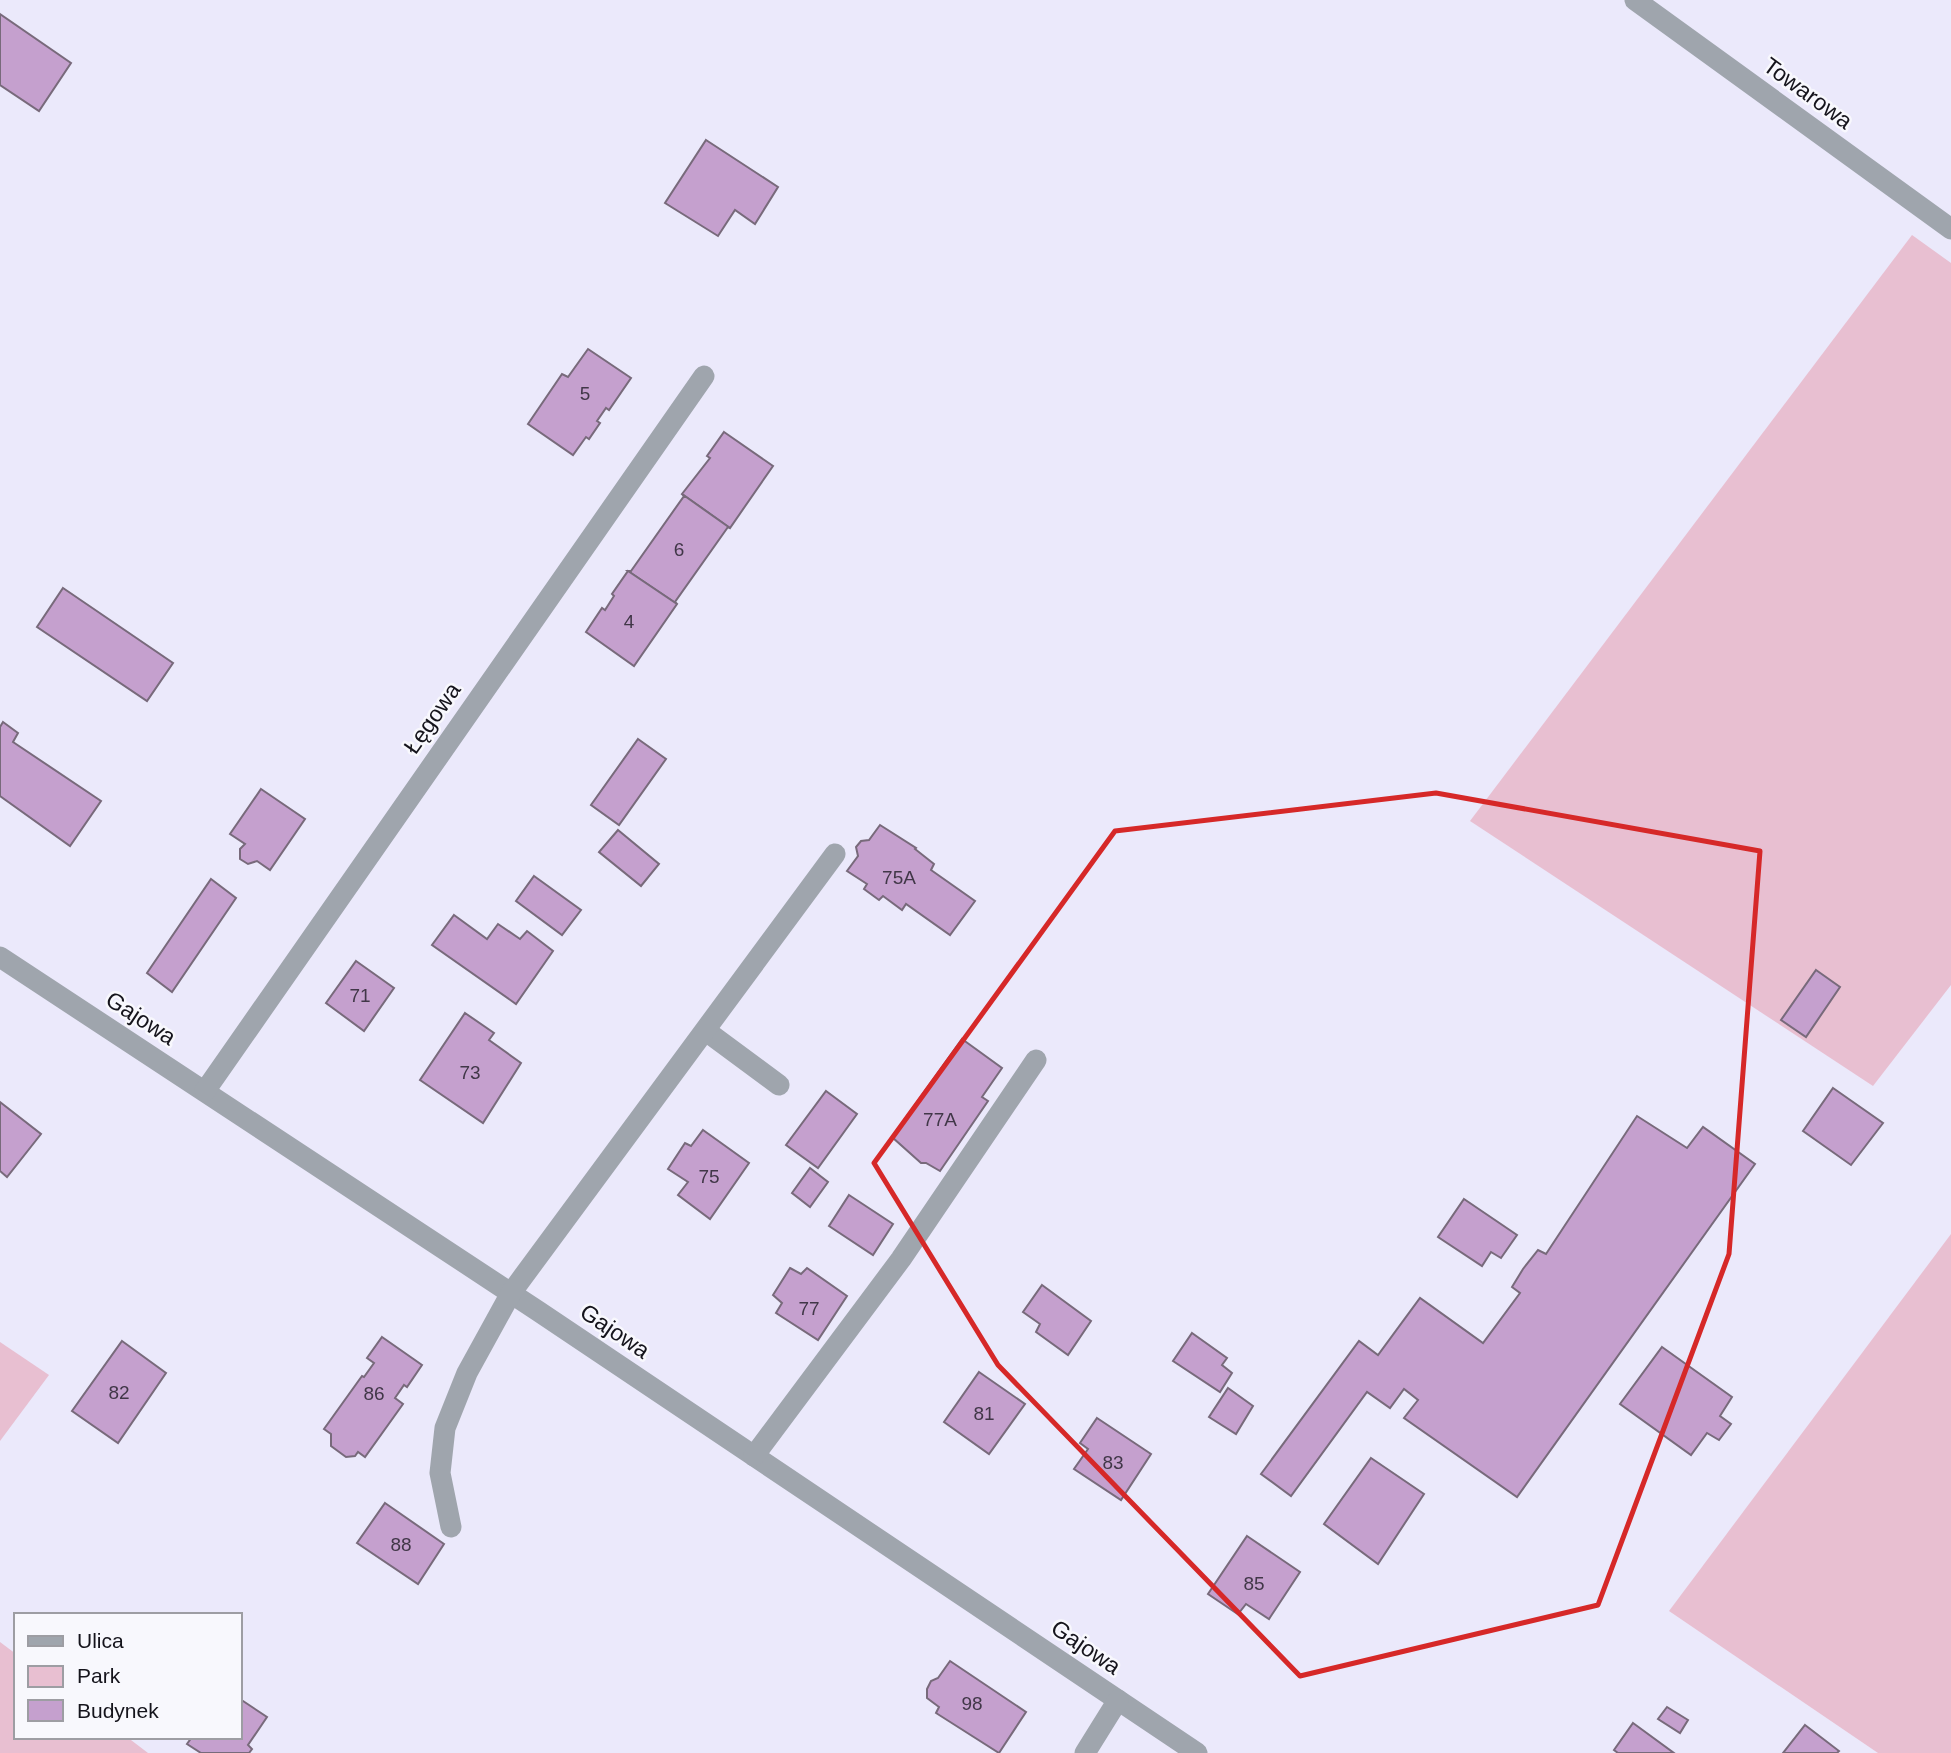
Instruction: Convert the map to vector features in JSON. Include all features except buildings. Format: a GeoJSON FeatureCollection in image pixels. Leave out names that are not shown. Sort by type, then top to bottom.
{"type":"FeatureCollection","features":[{"type":"Feature","properties":{"kind":"street","name":"Towarowa"},"geometry":{"type":"LineString","coordinates":[[1634,0],[1951,229]]}},
{"type":"Feature","properties":{"kind":"street","name":"Łęgowa"},"geometry":{"type":"LineString","coordinates":[[205,1091],[704,376]]}},
{"type":"Feature","properties":{"kind":"street"},"geometry":{"type":"LineString","coordinates":[[451,1527],[440,1473],[445,1428],[467,1373],[510,1293],[835,854]]}},
{"type":"Feature","properties":{"kind":"street","name":"Gajowa"},"geometry":{"type":"LineString","coordinates":[[0,957],[510,1293],[1197,1753]]}},
{"type":"Feature","properties":{"kind":"street"},"geometry":{"type":"LineString","coordinates":[[705,1031],[779,1086]]}},
{"type":"Feature","properties":{"kind":"street"},"geometry":{"type":"LineString","coordinates":[[754,1456],[901,1259],[1036,1060]]}},
{"type":"Feature","properties":{"kind":"street"},"geometry":{"type":"LineString","coordinates":[[1085,1753],[1118,1700]]}},
{"type":"Feature","properties":{"kind":"highlighted area"},"geometry":{"type":"Polygon","coordinates":[[[1436,793],[1760,851],[1729,1254],[1598,1605],[1300,1676],[998,1365],[874,1163],[1115,831],[1436,793]]]}},
{"type":"Feature","properties":{"kind":"green space"},"geometry":{"type":"Polygon","coordinates":[[[1912,235],[1951,263],[1951,985],[1873,1086],[1470,821],[1912,235]]]}},
{"type":"Feature","properties":{"kind":"green space"},"geometry":{"type":"Polygon","coordinates":[[[1951,1234],[1951,1753],[1878,1753],[1669,1611],[1951,1234]]]}},
{"type":"Feature","properties":{"kind":"green space"},"geometry":{"type":"Polygon","coordinates":[[[0,1342],[49,1375],[0,1441],[0,1342]]]}},
{"type":"Feature","properties":{"kind":"green space"},"geometry":{"type":"Polygon","coordinates":[[[0,1642],[14,1652],[14,1739],[130,1739],[148,1753],[0,1753],[0,1642]]]}}]}
